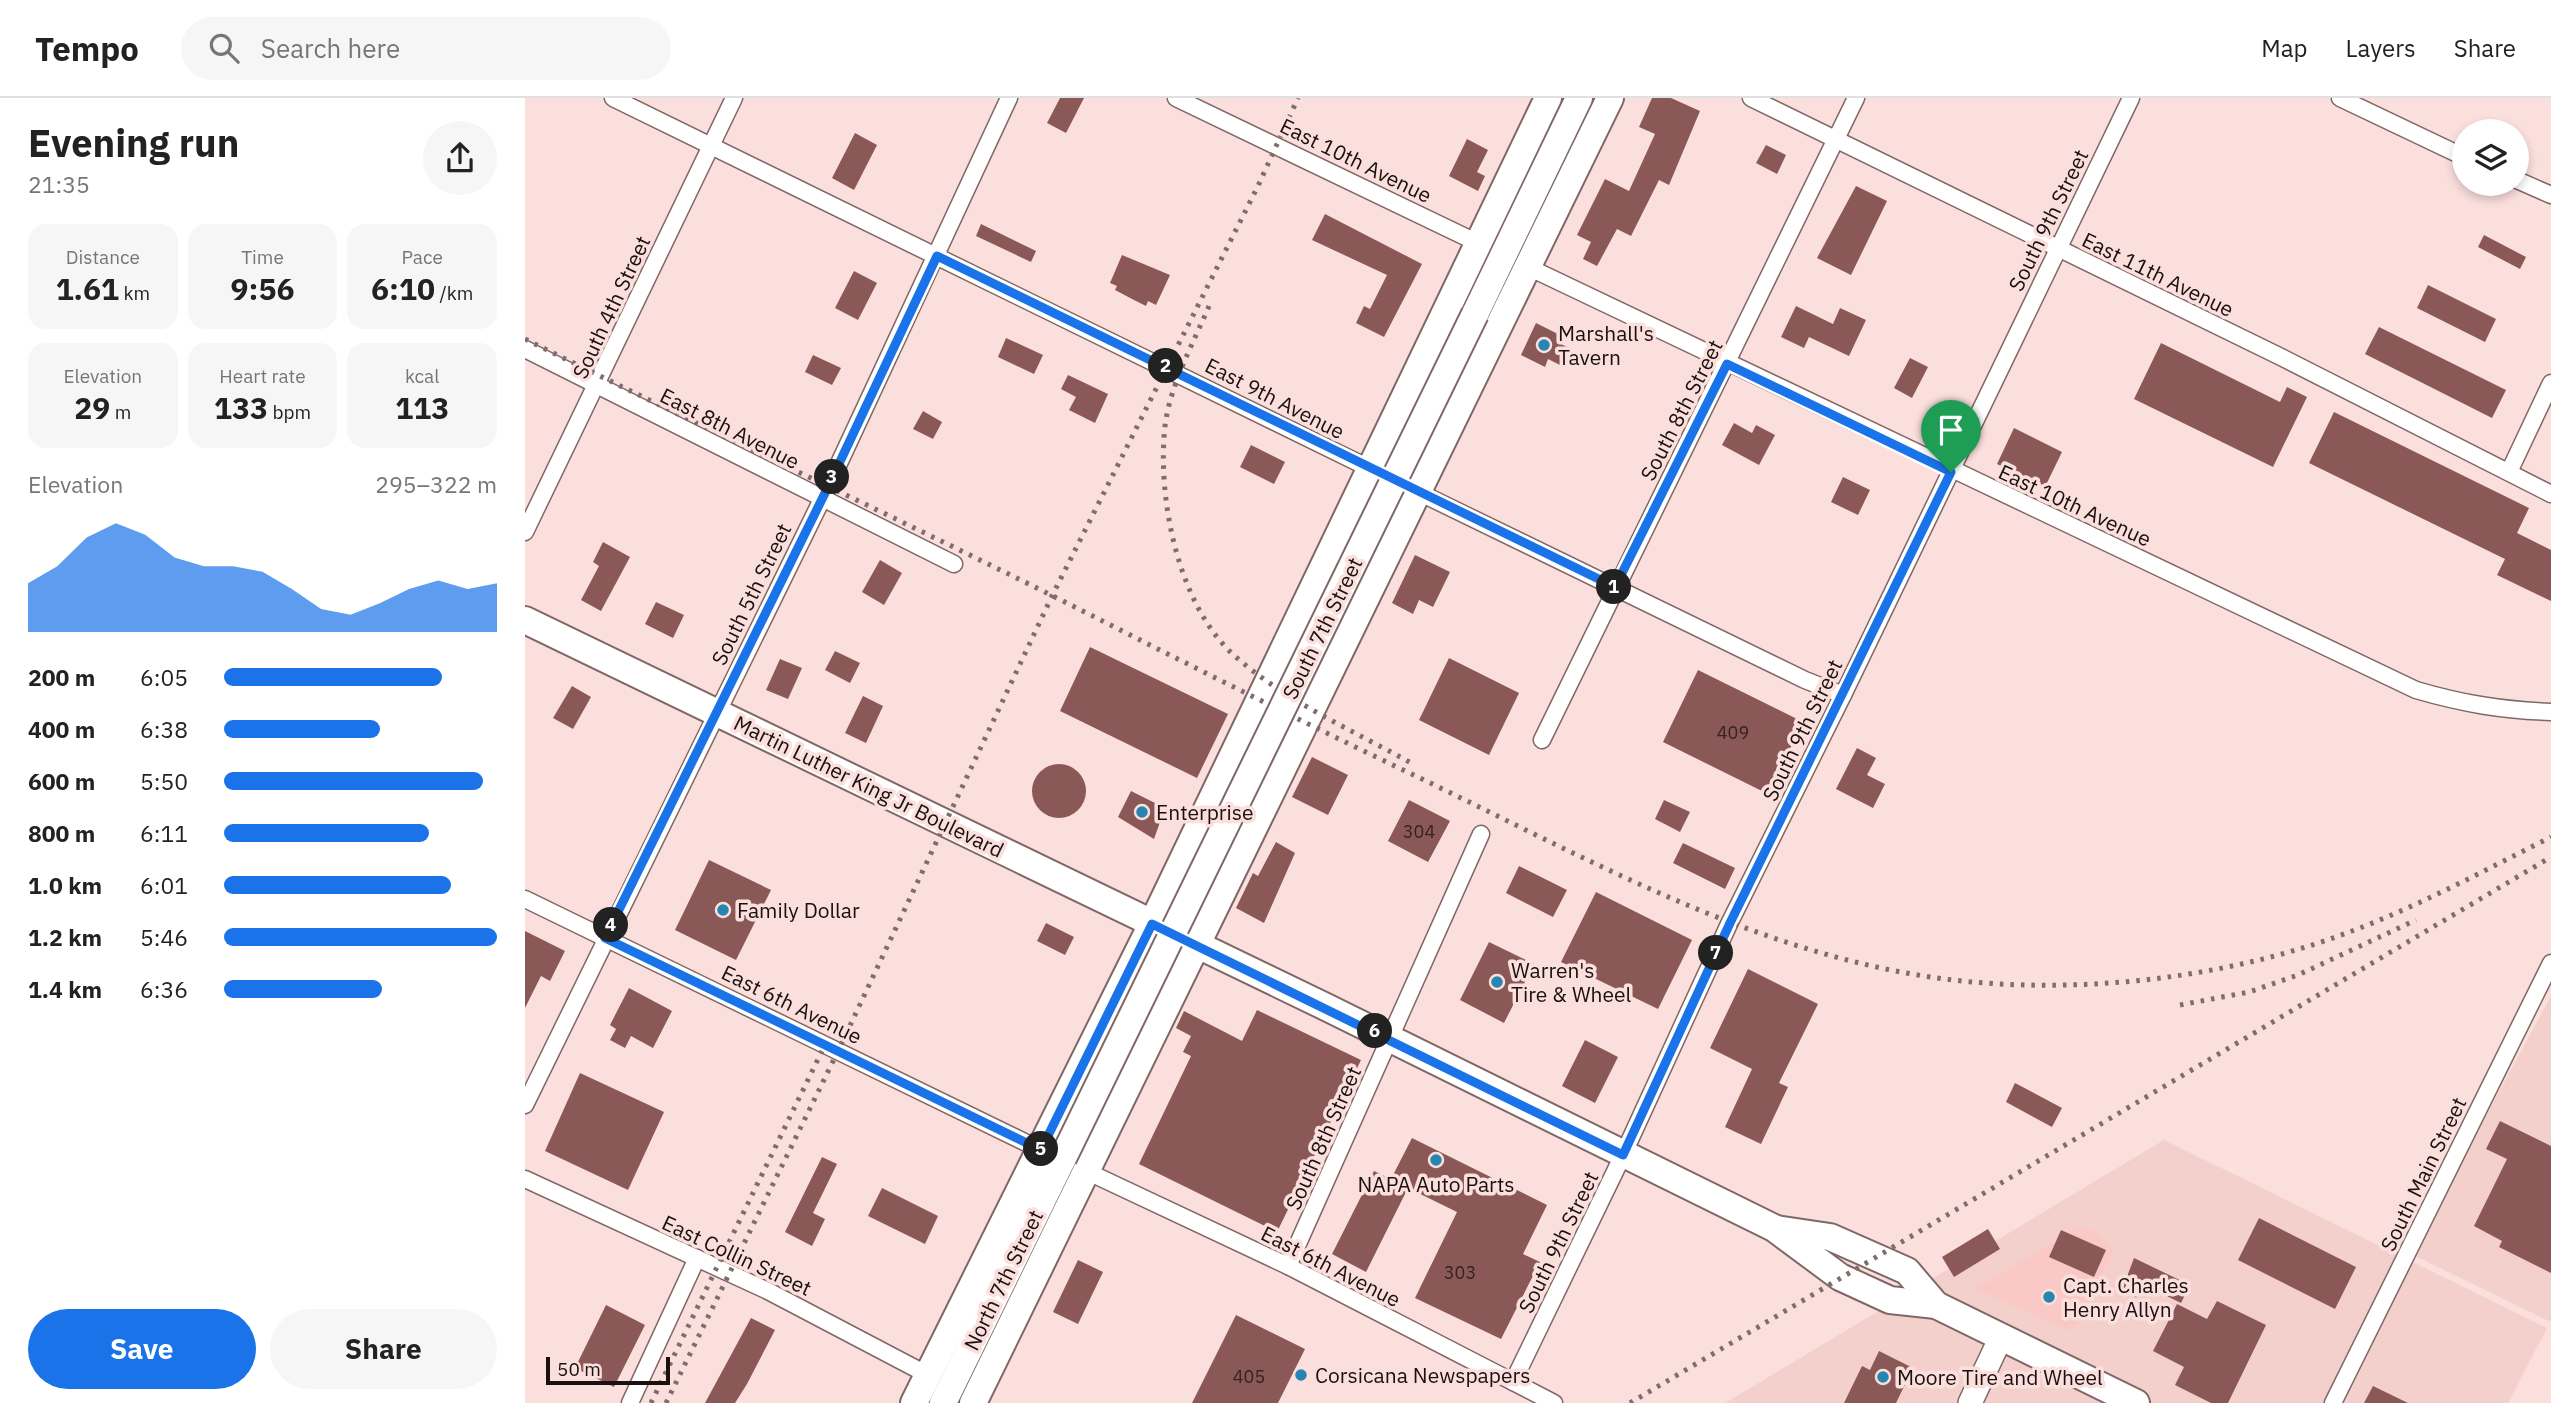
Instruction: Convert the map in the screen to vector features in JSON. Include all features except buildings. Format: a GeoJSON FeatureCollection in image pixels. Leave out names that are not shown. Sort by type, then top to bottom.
{"type":"FeatureCollection","features":[{"type":"Feature","properties":{"kind":"main road"},"geometry":{"type":"LineString","coordinates":[[977,1402],[1086,1171],[1174,934],[1370,469],[1548,98]]}},
{"type":"Feature","properties":{"kind":"main road","name":"South 7th Street"},"geometry":{"type":"LineString","coordinates":[[1052,1154],[1475,314],[1579,98]]}},
{"type":"Feature","properties":{"kind":"main road"},"geometry":{"type":"LineString","coordinates":[[914,1403],[1418,492],[1610,98]]}},
{"type":"Feature","properties":{"kind":"main road","name":"Martin Luther King Jr Boulevard"},"geometry":{"type":"LineString","coordinates":[[525,620],[1774,1228],[1812,1258],[1890,1300],[1936,1306],[2136,1403]]}},
{"type":"Feature","properties":{"kind":"main road","name":"North 7th Street"},"geometry":{"type":"LineString","coordinates":[[943,1403],[1052,1154]]}},
{"type":"Feature","properties":{"kind":"main road"},"geometry":{"type":"LineString","coordinates":[[1970,1403],[2001,1337]]}},
{"type":"Feature","properties":{"kind":"street","name":"East 9th Avenue"},"geometry":{"type":"LineString","coordinates":[[613,98],[1370,469],[1805,680],[1843,695]]}},
{"type":"Feature","properties":{"kind":"street","name":"South 4th Street"},"geometry":{"type":"LineString","coordinates":[[525,532],[734,98]]}},
{"type":"Feature","properties":{"kind":"street","name":"South 5th Street"},"geometry":{"type":"LineString","coordinates":[[525,1104],[821,498],[1009,98]]}},
{"type":"Feature","properties":{"kind":"street","name":"East 10th Avenue"},"geometry":{"type":"LineString","coordinates":[[1176,98],[1478,243]]}},
{"type":"Feature","properties":{"kind":"street","name":"East 11th Avenue"},"geometry":{"type":"LineString","coordinates":[[1751,98],[2281,356],[2551,494]]}},
{"type":"Feature","properties":{"kind":"street","name":"South 8th Street"},"geometry":{"type":"LineString","coordinates":[[1542,740],[1856,98]]}},
{"type":"Feature","properties":{"kind":"street","name":"South 9th Street"},"geometry":{"type":"LineString","coordinates":[[1513,1382],[1623,1155],[1730,923],[2131,98]]}},
{"type":"Feature","properties":{"kind":"street"},"geometry":{"type":"LineString","coordinates":[[2340,98],[2452,151]]}},
{"type":"Feature","properties":{"kind":"street"},"geometry":{"type":"LineString","coordinates":[[2529,185],[2551,195]]}},
{"type":"Feature","properties":{"kind":"street","name":"East 10th Avenue"},"geometry":{"type":"LineString","coordinates":[[1528,267],[1951,472],[2204,587],[2416,690],[2453,701],[2518,712],[2551,712]]}},
{"type":"Feature","properties":{"kind":"street","name":"East 8th Avenue"},"geometry":{"type":"LineString","coordinates":[[525,349],[954,564]]}},
{"type":"Feature","properties":{"kind":"street"},"geometry":{"type":"LineString","coordinates":[[2509,472],[2551,383]]}},
{"type":"Feature","properties":{"kind":"street","name":"South 8th Street"},"geometry":{"type":"LineString","coordinates":[[1288,1266],[1481,834]]}},
{"type":"Feature","properties":{"kind":"street","name":"East 6th Avenue"},"geometry":{"type":"LineString","coordinates":[[525,899],[1052,1154]]}},
{"type":"Feature","properties":{"kind":"street","name":"South Main Street"},"geometry":{"type":"LineString","coordinates":[[2333,1403],[2551,963]]}},
{"type":"Feature","properties":{"kind":"street","name":"East 6th Avenue"},"geometry":{"type":"LineString","coordinates":[[1086,1171],[1288,1266],[1555,1403]]}},
{"type":"Feature","properties":{"kind":"street","name":"East Collin Street"},"geometry":{"type":"LineString","coordinates":[[525,1179],[768,1291],[928,1375]]}},
{"type":"Feature","properties":{"kind":"street"},"geometry":{"type":"LineString","coordinates":[[630,1403],[697,1258]]}},
{"type":"Feature","properties":{"kind":"shaded area"},"geometry":{"type":"Polygon","coordinates":[[[2551,996],[2551,1322],[2411,1254],[2551,996]]]}},
{"type":"Feature","properties":{"kind":"shaded area"},"geometry":{"type":"Polygon","coordinates":[[[2164,1140],[2547,1328],[2508,1403],[1725,1403],[2164,1140]]]}},
{"type":"Feature","properties":{"kind":"shaded area"},"geometry":{"type":"Polygon","coordinates":[[[2085,1228],[2097,1232],[2114,1250],[2073,1332],[1975,1289],[2074,1229],[2085,1228]]]}},
{"type":"Feature","properties":{"kind":"railway"},"geometry":{"type":"LineString","coordinates":[[666,1403],[839,1049],[1052,596],[1258,186],[1298,98]]}},
{"type":"Feature","properties":{"kind":"railway"},"geometry":{"type":"LineString","coordinates":[[1209,306],[1177,380],[1165,426],[1163,455],[1169,518],[1186,581],[1199,610],[1216,636],[1236,657],[1299,702],[1413,764]]}},
{"type":"Feature","properties":{"kind":"railway"},"geometry":{"type":"LineString","coordinates":[[525,339],[1605,868],[1747,929],[1820,953],[1895,971],[1972,982],[2067,985],[2165,978],[2261,960],[2352,931],[2428,899],[2551,837]]}},
{"type":"Feature","properties":{"kind":"railway"},"geometry":{"type":"LineString","coordinates":[[1630,1403],[2551,857]]}},
{"type":"Feature","properties":{"kind":"railway"},"geometry":{"type":"LineString","coordinates":[[2180,1005],[2249,992],[2298,975],[2416,920]]}},
{"type":"Feature","properties":{"kind":"railway"},"geometry":{"type":"LineString","coordinates":[[651,1403],[838,1018]]}},
{"type":"Feature","properties":{"kind":"place","name":"Marshall's Tavern"},"geometry":{"type":"Point","coordinates":[1544,345]}},
{"type":"Feature","properties":{"kind":"place","name":"Enterprise"},"geometry":{"type":"Point","coordinates":[1142,812]}},
{"type":"Feature","properties":{"kind":"place","name":"Family Dollar"},"geometry":{"type":"Point","coordinates":[723,910]}},
{"type":"Feature","properties":{"kind":"place","name":"Warren's Tire & Wheel"},"geometry":{"type":"Point","coordinates":[1497,982]}},
{"type":"Feature","properties":{"kind":"place","name":"NAPA Auto Parts"},"geometry":{"type":"Point","coordinates":[1436,1160]}},
{"type":"Feature","properties":{"kind":"place","name":"Capt. Charles Henry Allyn"},"geometry":{"type":"Point","coordinates":[2049,1297]}},
{"type":"Feature","properties":{"kind":"place","name":"Corsicana Newspapers"},"geometry":{"type":"Point","coordinates":[1301,1375]}},
{"type":"Feature","properties":{"kind":"place","name":"Moore Tire and Wheel"},"geometry":{"type":"Point","coordinates":[1883,1377]}},
{"type":"Feature","properties":{"kind":"route"},"geometry":{"type":"LineString","coordinates":[[937,256],[1615,587],[1727,364],[1951,472],[1730,923],[1623,1155],[1152,924],[1041,1150],[839,1049],[605,938],[828,487],[937,256]]}}]}
